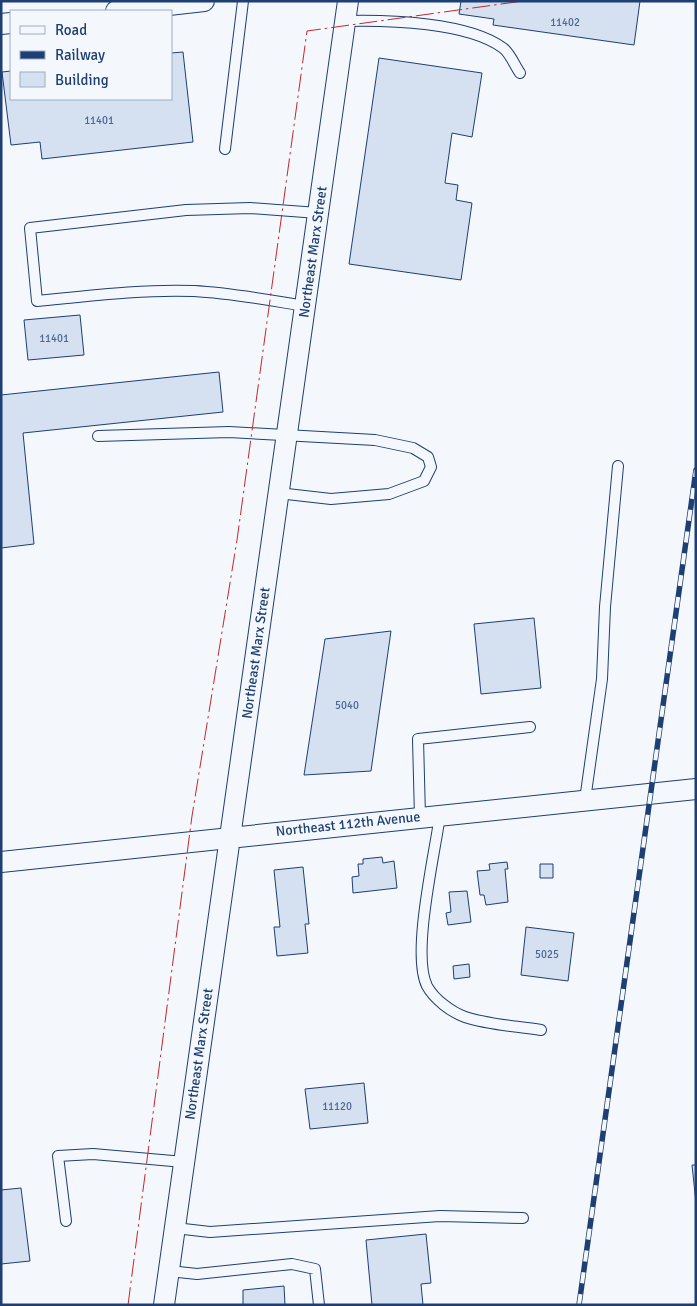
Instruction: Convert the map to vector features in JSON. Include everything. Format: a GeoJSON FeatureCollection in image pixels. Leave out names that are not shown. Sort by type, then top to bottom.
{"type":"FeatureCollection","features":[{"type":"Feature","properties":{"kind":"street"},"geometry":{"type":"LineString","coordinates":[[125,10],[204,1]]}},
{"type":"Feature","properties":{"kind":"street","name":"Northeast Marx Street"},"geometry":{"type":"LineString","coordinates":[[164,1305],[348,1]]}},
{"type":"Feature","properties":{"kind":"street","name":"Northeast 112th Avenue"},"geometry":{"type":"LineString","coordinates":[[1,862],[230,836],[696,789]]}},
{"type":"Feature","properties":{"kind":"lane"},"geometry":{"type":"LineString","coordinates":[[225,149],[243,1]]}},
{"type":"Feature","properties":{"kind":"lane"},"geometry":{"type":"LineString","coordinates":[[346,21],[391,20],[478,36],[504,48],[520,74]]}},
{"type":"Feature","properties":{"kind":"lane"},"geometry":{"type":"LineString","coordinates":[[305,306],[193,291],[37,301],[30,228],[186,210],[250,208],[318,213]]}},
{"type":"Feature","properties":{"kind":"lane"},"geometry":{"type":"LineString","coordinates":[[98,436],[229,432],[375,440],[413,448],[428,457],[431,467],[424,482],[389,494],[331,499],[278,493]]}},
{"type":"Feature","properties":{"kind":"lane"},"geometry":{"type":"LineString","coordinates":[[585,800],[602,679],[605,607],[618,466]]}},
{"type":"Feature","properties":{"kind":"lane"},"geometry":{"type":"LineString","coordinates":[[530,727],[418,738],[430,816],[423,967],[427,986],[444,1005],[466,1017],[541,1030]]}},
{"type":"Feature","properties":{"kind":"lane"},"geometry":{"type":"LineString","coordinates":[[66,1221],[58,1156],[93,1154],[184,1162]]}},
{"type":"Feature","properties":{"kind":"lane"},"geometry":{"type":"LineString","coordinates":[[175,1228],[210,1232],[440,1216],[523,1218]]}},
{"type":"Feature","properties":{"kind":"lane"},"geometry":{"type":"LineString","coordinates":[[169,1271],[197,1274],[292,1264],[316,1269],[319,1305]]}},
{"type":"Feature","properties":{"kind":"building"},"geometry":{"type":"Polygon","coordinates":[[[461,1],[640,1],[634,45],[493,25],[494,19],[459,14],[461,1]]]}},
{"type":"Feature","properties":{"kind":"building"},"geometry":{"type":"Polygon","coordinates":[[[183,52],[193,142],[42,159],[40,142],[11,145],[2,72],[10,71],[10,100],[172,100],[172,53],[183,52]]]}},
{"type":"Feature","properties":{"kind":"building"},"geometry":{"type":"Polygon","coordinates":[[[379,58],[482,73],[472,137],[452,133],[445,183],[458,185],[456,200],[472,203],[461,280],[349,264],[379,58]]]}},
{"type":"Feature","properties":{"kind":"building"},"geometry":{"type":"Polygon","coordinates":[[[80,315],[84,355],[28,360],[24,320],[80,315]]]}},
{"type":"Feature","properties":{"kind":"building"},"geometry":{"type":"Polygon","coordinates":[[[219,372],[223,412],[23,433],[34,544],[1,548],[1,395],[219,372]]]}},
{"type":"Feature","properties":{"kind":"building"},"geometry":{"type":"Polygon","coordinates":[[[534,618],[541,688],[481,694],[474,624],[534,618]]]}},
{"type":"Feature","properties":{"kind":"building"},"geometry":{"type":"Polygon","coordinates":[[[391,631],[371,771],[304,775],[325,639],[391,631]]]}},
{"type":"Feature","properties":{"kind":"building"},"geometry":{"type":"Polygon","coordinates":[[[382,857],[383,863],[394,861],[397,888],[353,893],[352,877],[359,876],[358,864],[363,864],[363,859],[382,857]]]}},
{"type":"Feature","properties":{"kind":"building"},"geometry":{"type":"Polygon","coordinates":[[[507,862],[508,869],[505,869],[508,902],[486,905],[484,895],[480,895],[477,871],[490,870],[489,864],[507,862]]]}},
{"type":"Feature","properties":{"kind":"building"},"geometry":{"type":"Polygon","coordinates":[[[540,864],[553,864],[553,878],[540,878],[540,864]]]}},
{"type":"Feature","properties":{"kind":"building"},"geometry":{"type":"Polygon","coordinates":[[[303,867],[309,924],[305,924],[308,953],[277,956],[274,927],[280,927],[274,870],[303,867]]]}},
{"type":"Feature","properties":{"kind":"building"},"geometry":{"type":"Polygon","coordinates":[[[467,891],[471,922],[448,925],[446,913],[451,912],[449,892],[467,891]]]}},
{"type":"Feature","properties":{"kind":"building"},"geometry":{"type":"Polygon","coordinates":[[[526,927],[574,933],[568,981],[521,975],[526,927]]]}},
{"type":"Feature","properties":{"kind":"building"},"geometry":{"type":"Polygon","coordinates":[[[469,964],[470,977],[454,979],[453,966],[469,964]]]}},
{"type":"Feature","properties":{"kind":"building"},"geometry":{"type":"Polygon","coordinates":[[[364,1083],[368,1123],[310,1129],[305,1089],[364,1083]]]}},
{"type":"Feature","properties":{"kind":"building"},"geometry":{"type":"Polygon","coordinates":[[[692,1165],[696,1165],[696,1203],[692,1165]]]}},
{"type":"Feature","properties":{"kind":"building"},"geometry":{"type":"Polygon","coordinates":[[[21,1188],[30,1261],[1,1264],[1,1190],[21,1188]]]}},
{"type":"Feature","properties":{"kind":"building"},"geometry":{"type":"Polygon","coordinates":[[[426,1234],[431,1283],[421,1284],[423,1305],[372,1305],[366,1240],[426,1234]]]}},
{"type":"Feature","properties":{"kind":"building"},"geometry":{"type":"Polygon","coordinates":[[[284,1286],[285,1305],[243,1305],[243,1290],[284,1286]]]}},
{"type":"Feature","properties":{"kind":"railway"},"geometry":{"type":"LineString","coordinates":[[579,1305],[696,470]]}},
{"type":"Feature","properties":{"kind":"power"},"geometry":{"type":"LineString","coordinates":[[128,1305],[192,816],[237,540],[307,31],[523,1]]}}]}
